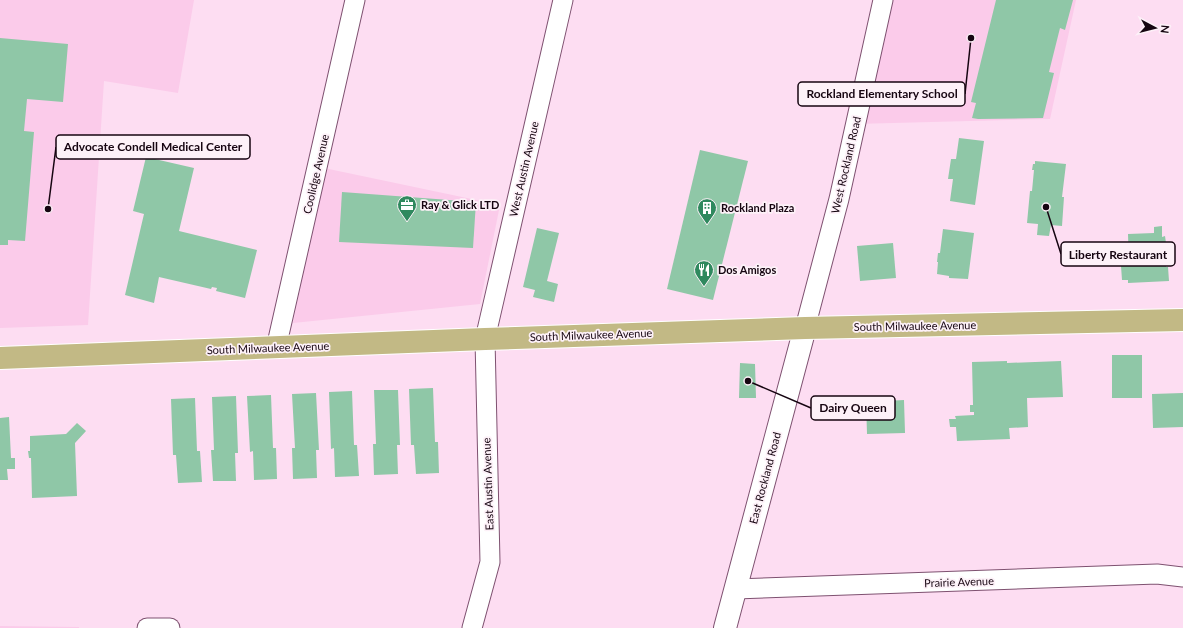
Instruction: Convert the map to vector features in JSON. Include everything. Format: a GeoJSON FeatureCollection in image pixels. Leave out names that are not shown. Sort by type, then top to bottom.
{"type":"FeatureCollection","features":[{"type":"Feature","properties":{"kind":"main road","name":"South Milwaukee Avenue"},"geometry":{"type":"LineString","coordinates":[[0,358],[805,328],[1183,320]]}},
{"type":"Feature","properties":{"kind":"street","name":"Coolidge Avenue"},"geometry":{"type":"LineString","coordinates":[[276,348],[355,0]]}},
{"type":"Feature","properties":{"kind":"street","name":"West Austin Avenue"},"geometry":{"type":"LineString","coordinates":[[485,339],[563,0]]}},
{"type":"Feature","properties":{"kind":"street","name":"West Rockland Road"},"geometry":{"type":"LineString","coordinates":[[805,328],[838,199],[883,0]]}},
{"type":"Feature","properties":{"kind":"street","name":"East Rockland Road"},"geometry":{"type":"LineString","coordinates":[[725,628],[805,328]]}},
{"type":"Feature","properties":{"kind":"street","name":"East Austin Avenue"},"geometry":{"type":"LineString","coordinates":[[472,628],[490,562],[485,339]]}},
{"type":"Feature","properties":{"kind":"street","name":"Prairie Avenue"},"geometry":{"type":"LineString","coordinates":[[735,590],[1158,574],[1183,577]]}},
{"type":"Feature","properties":{"kind":"street"},"geometry":{"type":"LineString","coordinates":[[147,628],[170,628]]}},
{"type":"Feature","properties":{"kind":"shaded area"},"geometry":{"type":"Polygon","coordinates":[[[0,0],[194,0],[178,93],[104,81],[88,325],[0,328],[0,0]]]}},
{"type":"Feature","properties":{"kind":"shaded area"},"geometry":{"type":"Polygon","coordinates":[[[883,0],[1076,0],[1050,119],[855,124],[883,0]]]}},
{"type":"Feature","properties":{"kind":"shaded area"},"geometry":{"type":"Polygon","coordinates":[[[324,168],[500,205],[480,304],[293,323],[324,168]]]}},
{"type":"Feature","properties":{"kind":"shaded area"},"geometry":{"type":"Polygon","coordinates":[[[0,626],[79,627],[79,628],[0,628],[0,626]]]}},
{"type":"Feature","properties":{"kind":"building"},"geometry":{"type":"Polygon","coordinates":[[[996,0],[1073,0],[1065,30],[1060,28],[1049,72],[1054,73],[1043,118],[972,118],[976,103],[971,102],[996,0]]]}},
{"type":"Feature","properties":{"kind":"building"},"geometry":{"type":"Polygon","coordinates":[[[0,38],[68,44],[63,102],[27,99],[24,131],[34,132],[25,241],[8,240],[8,245],[0,245],[0,38]]]}},
{"type":"Feature","properties":{"kind":"building"},"geometry":{"type":"Polygon","coordinates":[[[959,138],[984,141],[975,205],[950,201],[953,179],[948,179],[951,159],[956,159],[959,138]]]}},
{"type":"Feature","properties":{"kind":"building","name":"Rockland Plaza"},"geometry":{"type":"Polygon","coordinates":[[[700,150],[748,161],[713,300],[667,289],[700,150]]]}},
{"type":"Feature","properties":{"kind":"building"},"geometry":{"type":"Polygon","coordinates":[[[146,157],[194,168],[179,231],[257,250],[245,298],[216,291],[217,288],[212,287],[211,289],[159,277],[154,303],[125,295],[144,214],[133,211],[146,157]]]}},
{"type":"Feature","properties":{"kind":"building"},"geometry":{"type":"Polygon","coordinates":[[[1035,161],[1066,164],[1062,197],[1064,197],[1062,226],[1051,225],[1049,236],[1037,235],[1038,224],[1027,223],[1030,191],[1032,191],[1034,170],[1032,170],[1035,161]]]}},
{"type":"Feature","properties":{"kind":"building","name":"Ray & Glick LTD"},"geometry":{"type":"Polygon","coordinates":[[[342,192],[476,202],[473,248],[339,242],[342,192]]]}},
{"type":"Feature","properties":{"kind":"building"},"geometry":{"type":"Polygon","coordinates":[[[1162,226],[1162,237],[1165,236],[1166,243],[1162,243],[1163,256],[1166,256],[1166,267],[1168,267],[1169,281],[1128,283],[1128,280],[1122,280],[1121,266],[1129,266],[1128,234],[1154,233],[1154,227],[1162,226]]]}},
{"type":"Feature","properties":{"kind":"building"},"geometry":{"type":"Polygon","coordinates":[[[537,228],[559,233],[547,281],[558,284],[554,302],[533,297],[535,290],[523,287],[537,228]]]}},
{"type":"Feature","properties":{"kind":"building"},"geometry":{"type":"Polygon","coordinates":[[[943,229],[974,233],[968,279],[949,278],[949,276],[937,274],[938,253],[940,253],[943,229]]]}},
{"type":"Feature","properties":{"kind":"building"},"geometry":{"type":"Polygon","coordinates":[[[893,243],[896,278],[860,281],[857,246],[893,243]]]}},
{"type":"Feature","properties":{"kind":"building"},"geometry":{"type":"Polygon","coordinates":[[[1112,355],[1142,355],[1142,398],[1112,398],[1112,355]]]}},
{"type":"Feature","properties":{"kind":"building"},"geometry":{"type":"Polygon","coordinates":[[[1007,361],[1007,363],[1061,361],[1063,397],[1027,398],[1028,427],[1009,428],[1010,439],[957,441],[956,427],[950,427],[949,419],[956,419],[955,416],[974,415],[974,412],[970,412],[970,405],[973,405],[972,362],[1007,361]]]}},
{"type":"Feature","properties":{"kind":"building"},"geometry":{"type":"Polygon","coordinates":[[[740,363],[755,364],[756,398],[739,398],[740,363]]]}},
{"type":"Feature","properties":{"kind":"building"},"geometry":{"type":"Polygon","coordinates":[[[433,388],[435,442],[438,442],[439,473],[416,474],[414,445],[411,445],[409,389],[433,388]]]}},
{"type":"Feature","properties":{"kind":"building"},"geometry":{"type":"Polygon","coordinates":[[[374,390],[398,390],[400,445],[397,445],[398,474],[374,475],[373,444],[376,444],[374,390]]]}},
{"type":"Feature","properties":{"kind":"building"},"geometry":{"type":"Polygon","coordinates":[[[352,391],[354,445],[357,445],[359,476],[335,477],[334,448],[331,449],[329,392],[352,391]]]}},
{"type":"Feature","properties":{"kind":"building"},"geometry":{"type":"Polygon","coordinates":[[[316,393],[319,450],[316,450],[317,478],[293,479],[292,448],[295,448],[292,394],[316,393]]]}},
{"type":"Feature","properties":{"kind":"building"},"geometry":{"type":"Polygon","coordinates":[[[1183,393],[1183,427],[1153,428],[1152,394],[1183,393]]]}},
{"type":"Feature","properties":{"kind":"building"},"geometry":{"type":"Polygon","coordinates":[[[271,395],[273,448],[276,448],[277,479],[254,480],[253,451],[250,452],[247,396],[271,395]]]}},
{"type":"Feature","properties":{"kind":"building"},"geometry":{"type":"Polygon","coordinates":[[[236,396],[238,453],[235,453],[236,481],[213,481],[211,450],[214,450],[212,397],[236,396]]]}},
{"type":"Feature","properties":{"kind":"building"},"geometry":{"type":"Polygon","coordinates":[[[195,398],[197,451],[200,451],[202,482],[178,483],[176,455],[173,455],[171,399],[195,398]]]}},
{"type":"Feature","properties":{"kind":"building"},"geometry":{"type":"Polygon","coordinates":[[[904,400],[905,433],[867,434],[866,402],[904,400]]]}},
{"type":"Feature","properties":{"kind":"building"},"geometry":{"type":"Polygon","coordinates":[[[9,417],[11,458],[15,458],[15,469],[7,469],[8,480],[0,480],[0,418],[9,417]]]}},
{"type":"Feature","properties":{"kind":"building"},"geometry":{"type":"Polygon","coordinates":[[[77,423],[86,431],[75,443],[77,496],[32,498],[31,458],[29,458],[28,451],[30,451],[30,436],[66,434],[77,423]]]}},
{"type":"Feature","properties":{"kind":"place","name":"Rockland Elementary School"},"geometry":{"type":"Point","coordinates":[971,38]}},
{"type":"Feature","properties":{"kind":"place","name":"Liberty Restaurant"},"geometry":{"type":"Point","coordinates":[1046,207]}},
{"type":"Feature","properties":{"kind":"place","name":"Advocate Condell Medical Center"},"geometry":{"type":"Point","coordinates":[48,209]}},
{"type":"Feature","properties":{"kind":"place","name":"Ray & Glick LTD"},"geometry":{"type":"Point","coordinates":[407,222]}},
{"type":"Feature","properties":{"kind":"place","name":"Rockland Plaza"},"geometry":{"type":"Point","coordinates":[707,225]}},
{"type":"Feature","properties":{"kind":"place","name":"Dos Amigos"},"geometry":{"type":"Point","coordinates":[704,287]}},
{"type":"Feature","properties":{"kind":"place","name":"Dairy Queen"},"geometry":{"type":"Point","coordinates":[748,381]}}]}
